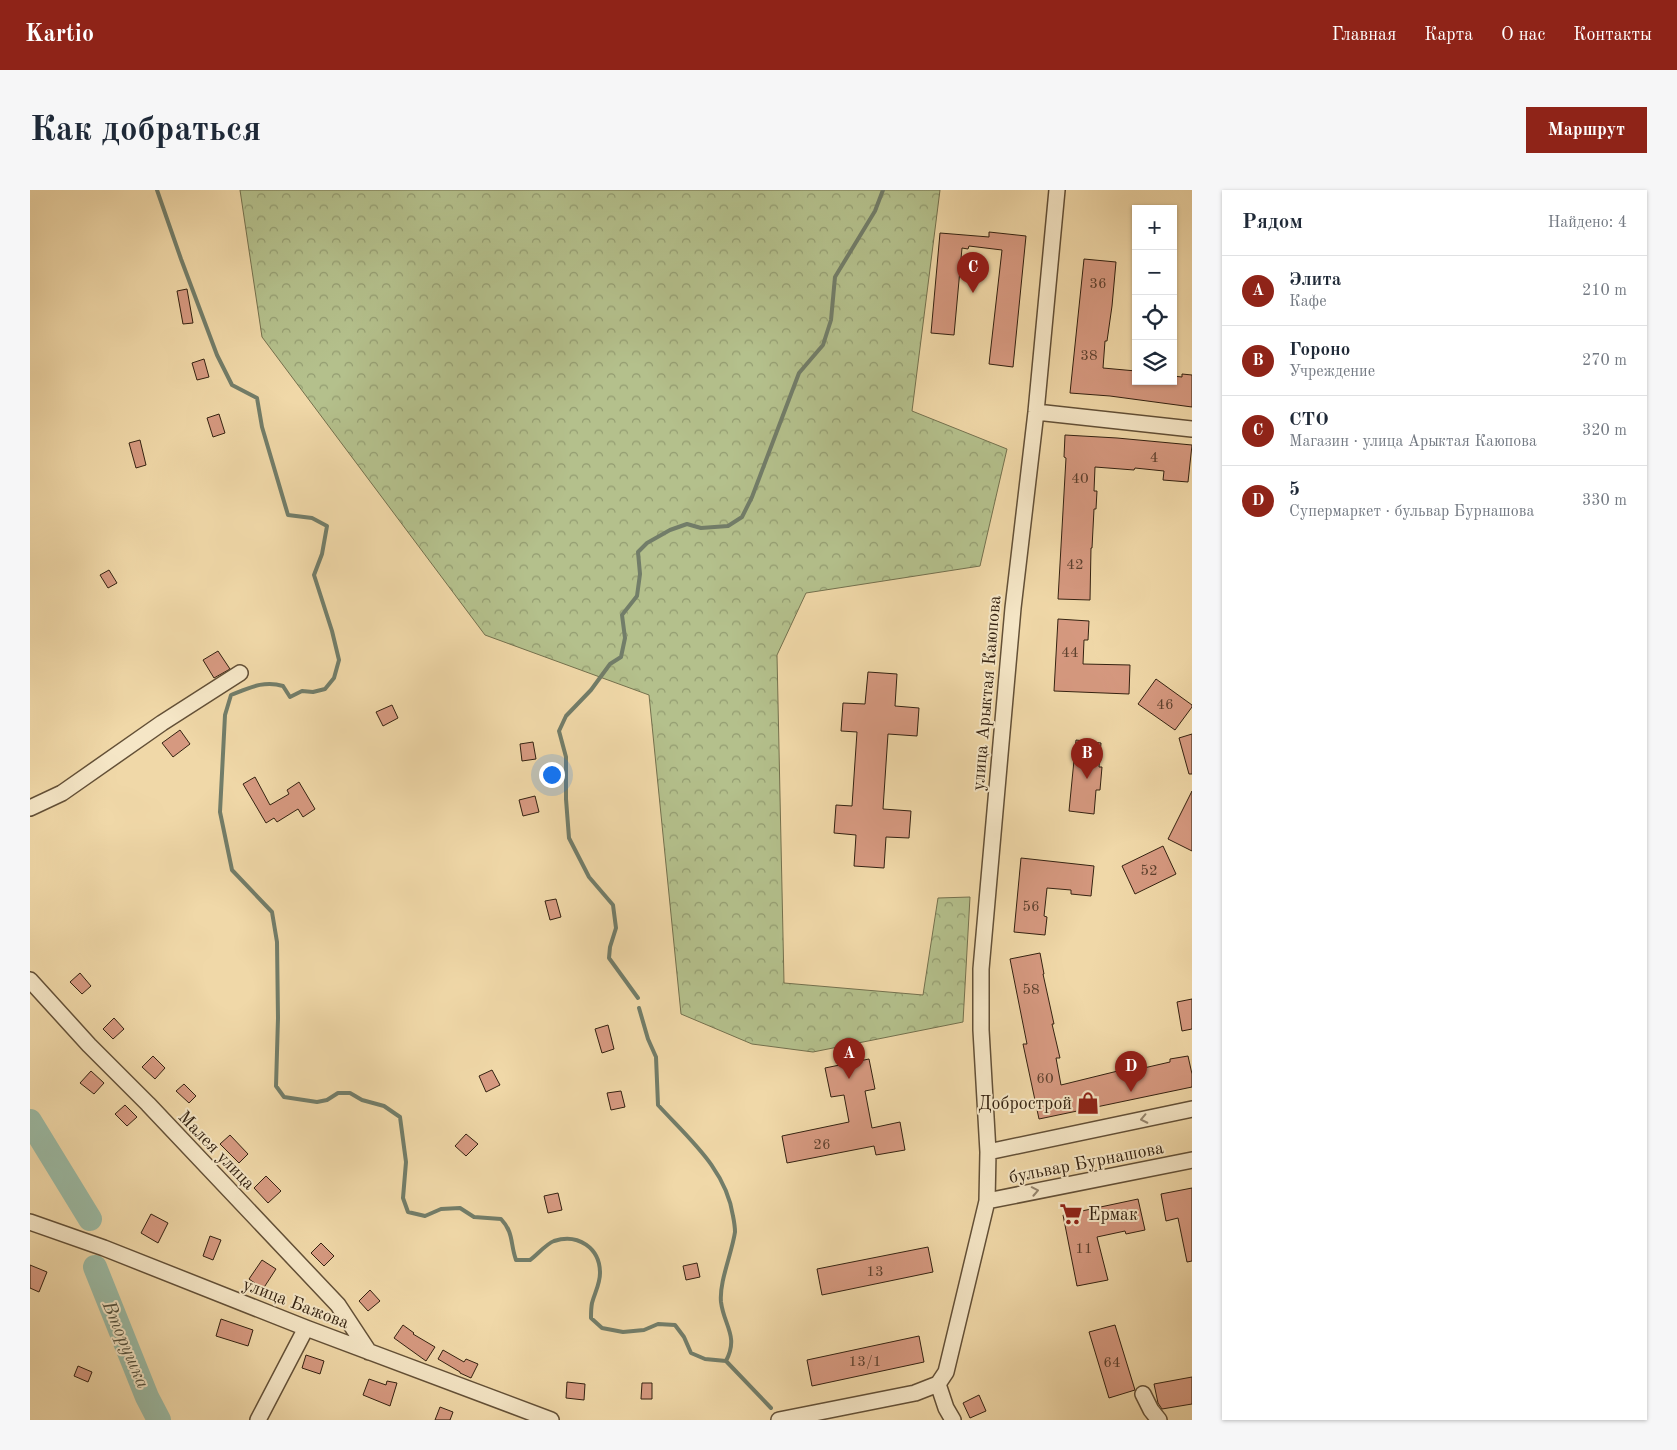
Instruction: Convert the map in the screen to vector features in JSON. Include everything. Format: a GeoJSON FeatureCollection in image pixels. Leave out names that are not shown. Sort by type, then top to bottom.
{"type":"FeatureCollection","features":[{"type":"Feature","properties":{"kind":"street","name":"улица Арыктая Каюпова"},"geometry":{"type":"LineString","coordinates":[[938,1384],[946,1372],[987,1201],[988,1152],[981,1030],[981,969],[1013,608],[1036,412],[1057,190]]}},
{"type":"Feature","properties":{"kind":"street"},"geometry":{"type":"LineString","coordinates":[[1036,412],[1192,428]]}},
{"type":"Feature","properties":{"kind":"street"},"geometry":{"type":"LineString","coordinates":[[30,808],[62,793],[162,723],[240,673]]}},
{"type":"Feature","properties":{"kind":"street","name":"Малея улица"},"geometry":{"type":"LineString","coordinates":[[30,980],[89,1045],[148,1104],[338,1305],[369,1352]]}},
{"type":"Feature","properties":{"kind":"street","name":"бульвар Бурнашова"},"geometry":{"type":"LineString","coordinates":[[988,1152],[1192,1109]]}},
{"type":"Feature","properties":{"kind":"street","name":"бульвар Бурнашова"},"geometry":{"type":"LineString","coordinates":[[987,1201],[1192,1160]]}},
{"type":"Feature","properties":{"kind":"street","name":"улица Бажова"},"geometry":{"type":"LineString","coordinates":[[30,1222],[104,1248],[306,1328],[549,1420]]}},
{"type":"Feature","properties":{"kind":"street"},"geometry":{"type":"LineString","coordinates":[[258,1420],[306,1328]]}},
{"type":"Feature","properties":{"kind":"street"},"geometry":{"type":"LineString","coordinates":[[779,1420],[915,1393],[938,1384],[946,1408],[953,1420]]}},
{"type":"Feature","properties":{"kind":"street"},"geometry":{"type":"LineString","coordinates":[[1143,1394],[1151,1410],[1159,1420]]}},
{"type":"Feature","properties":{"kind":"green space"},"geometry":{"type":"Polygon","coordinates":[[[240,190],[940,190],[912,411],[1007,449],[980,566],[806,593],[777,655],[784,983],[923,995],[938,898],[970,897],[963,1022],[813,1052],[752,1044],[681,1014],[649,695],[485,635],[262,337],[240,190]]]}},
{"type":"Feature","properties":{"kind":"building"},"geometry":{"type":"Polygon","coordinates":[[[989,232],[1026,236],[1013,367],[989,364],[1002,250],[969,246],[968,249],[962,248],[954,335],[931,333],[940,233],[989,237],[989,232]]]}},
{"type":"Feature","properties":{"kind":"building"},"geometry":{"type":"Polygon","coordinates":[[[1084,259],[1116,262],[1103,368],[1132,371],[1132,385],[1177,385],[1177,376],[1182,377],[1182,374],[1192,375],[1192,407],[1110,396],[1070,393],[1084,259]]]}},
{"type":"Feature","properties":{"kind":"building"},"geometry":{"type":"Polygon","coordinates":[[[187,289],[193,323],[183,324],[177,291],[187,289]]]}},
{"type":"Feature","properties":{"kind":"building"},"geometry":{"type":"Polygon","coordinates":[[[204,359],[209,377],[197,380],[192,363],[204,359]]]}},
{"type":"Feature","properties":{"kind":"building"},"geometry":{"type":"Polygon","coordinates":[[[219,414],[225,433],[213,437],[207,418],[219,414]]]}},
{"type":"Feature","properties":{"kind":"building"},"geometry":{"type":"Polygon","coordinates":[[[1065,435],[1192,445],[1188,482],[1163,480],[1164,471],[1095,467],[1094,491],[1097,491],[1091,548],[1090,600],[1058,599],[1066,458],[1064,457],[1065,435]]]}},
{"type":"Feature","properties":{"kind":"building"},"geometry":{"type":"Polygon","coordinates":[[[140,440],[146,465],[136,468],[129,443],[140,440]]]}},
{"type":"Feature","properties":{"kind":"building"},"geometry":{"type":"Polygon","coordinates":[[[109,570],[117,583],[108,588],[100,575],[109,570]]]}},
{"type":"Feature","properties":{"kind":"building"},"geometry":{"type":"Polygon","coordinates":[[[1058,619],[1089,621],[1088,640],[1084,640],[1083,664],[1130,665],[1129,694],[1054,691],[1058,619]]]}},
{"type":"Feature","properties":{"kind":"building"},"geometry":{"type":"Polygon","coordinates":[[[218,651],[230,669],[214,678],[203,660],[218,651]]]}},
{"type":"Feature","properties":{"kind":"building"},"geometry":{"type":"Polygon","coordinates":[[[868,672],[897,674],[895,706],[919,708],[917,736],[888,734],[883,809],[911,811],[909,838],[886,837],[884,868],[854,866],[856,835],[834,833],[836,805],[852,806],[857,732],[841,731],[843,703],[865,704],[868,672]]]}},
{"type":"Feature","properties":{"kind":"building"},"geometry":{"type":"Polygon","coordinates":[[[1156,679],[1192,705],[1175,730],[1138,704],[1156,679]]]}},
{"type":"Feature","properties":{"kind":"building"},"geometry":{"type":"Polygon","coordinates":[[[392,705],[398,718],[383,726],[376,712],[392,705]]]}},
{"type":"Feature","properties":{"kind":"building"},"geometry":{"type":"Polygon","coordinates":[[[180,730],[190,744],[173,757],[162,743],[180,730]]]}},
{"type":"Feature","properties":{"kind":"building"},"geometry":{"type":"Polygon","coordinates":[[[1192,734],[1192,774],[1189,774],[1179,738],[1192,734]]]}},
{"type":"Feature","properties":{"kind":"building"},"geometry":{"type":"Polygon","coordinates":[[[1076,740],[1101,743],[1099,767],[1102,767],[1100,790],[1096,790],[1094,814],[1069,811],[1076,740]]]}},
{"type":"Feature","properties":{"kind":"building"},"geometry":{"type":"Polygon","coordinates":[[[533,742],[536,759],[522,761],[520,744],[533,742]]]}},
{"type":"Feature","properties":{"kind":"building"},"geometry":{"type":"Polygon","coordinates":[[[255,777],[270,805],[289,794],[287,790],[299,782],[315,809],[303,817],[298,809],[277,822],[274,818],[266,823],[243,784],[255,777]]]}},
{"type":"Feature","properties":{"kind":"building"},"geometry":{"type":"Polygon","coordinates":[[[1192,791],[1192,851],[1168,839],[1192,791]]]}},
{"type":"Feature","properties":{"kind":"building"},"geometry":{"type":"Polygon","coordinates":[[[535,796],[539,812],[523,816],[519,800],[535,796]]]}},
{"type":"Feature","properties":{"kind":"building"},"geometry":{"type":"Polygon","coordinates":[[[1163,846],[1176,874],[1135,894],[1122,866],[1163,846]]]}},
{"type":"Feature","properties":{"kind":"building"},"geometry":{"type":"Polygon","coordinates":[[[1021,858],[1094,866],[1091,896],[1071,894],[1071,890],[1047,888],[1044,916],[1047,917],[1045,935],[1014,932],[1021,858]]]}},
{"type":"Feature","properties":{"kind":"building"},"geometry":{"type":"Polygon","coordinates":[[[556,899],[561,917],[550,920],[545,901],[556,899]]]}},
{"type":"Feature","properties":{"kind":"building"},"geometry":{"type":"Polygon","coordinates":[[[1040,953],[1060,1058],[1056,1058],[1061,1085],[1134,1067],[1135,1070],[1170,1062],[1170,1059],[1188,1056],[1192,1074],[1192,1087],[1039,1119],[1023,1044],[1027,1044],[1010,959],[1040,953]]]}},
{"type":"Feature","properties":{"kind":"building"},"geometry":{"type":"Polygon","coordinates":[[[80,973],[91,986],[82,994],[70,982],[80,973]]]}},
{"type":"Feature","properties":{"kind":"building"},"geometry":{"type":"Polygon","coordinates":[[[1192,999],[1192,1029],[1182,1031],[1177,1002],[1192,999]]]}},
{"type":"Feature","properties":{"kind":"building"},"geometry":{"type":"Polygon","coordinates":[[[114,1018],[124,1029],[113,1039],[103,1029],[114,1018]]]}},
{"type":"Feature","properties":{"kind":"building"},"geometry":{"type":"Polygon","coordinates":[[[608,1025],[614,1049],[602,1053],[595,1029],[608,1025]]]}},
{"type":"Feature","properties":{"kind":"building"},"geometry":{"type":"Polygon","coordinates":[[[153,1056],[165,1068],[155,1079],[142,1067],[153,1056]]]}},
{"type":"Feature","properties":{"kind":"building"},"geometry":{"type":"Polygon","coordinates":[[[869,1059],[875,1089],[865,1091],[872,1128],[900,1122],[905,1150],[876,1155],[874,1146],[787,1163],[782,1136],[849,1122],[844,1095],[831,1097],[825,1068],[869,1059]]]}},
{"type":"Feature","properties":{"kind":"building"},"geometry":{"type":"Polygon","coordinates":[[[492,1070],[500,1085],[486,1092],[479,1076],[492,1070]]]}},
{"type":"Feature","properties":{"kind":"building"},"geometry":{"type":"Polygon","coordinates":[[[91,1071],[104,1083],[94,1094],[80,1083],[91,1071]]]}},
{"type":"Feature","properties":{"kind":"building"},"geometry":{"type":"Polygon","coordinates":[[[184,1084],[196,1096],[189,1103],[176,1091],[184,1084]]]}},
{"type":"Feature","properties":{"kind":"building"},"geometry":{"type":"Polygon","coordinates":[[[621,1091],[625,1107],[611,1110],[607,1093],[621,1091]]]}},
{"type":"Feature","properties":{"kind":"building"},"geometry":{"type":"Polygon","coordinates":[[[125,1105],[137,1117],[127,1126],[115,1114],[125,1105]]]}},
{"type":"Feature","properties":{"kind":"building"},"geometry":{"type":"Polygon","coordinates":[[[466,1134],[478,1144],[466,1156],[455,1146],[466,1134]]]}},
{"type":"Feature","properties":{"kind":"building"},"geometry":{"type":"Polygon","coordinates":[[[230,1135],[248,1154],[239,1163],[220,1144],[230,1135]]]}},
{"type":"Feature","properties":{"kind":"building"},"geometry":{"type":"Polygon","coordinates":[[[266,1176],[281,1191],[268,1203],[254,1188],[266,1176]]]}},
{"type":"Feature","properties":{"kind":"building"},"geometry":{"type":"Polygon","coordinates":[[[1192,1188],[1192,1261],[1187,1262],[1178,1218],[1166,1221],[1161,1194],[1192,1188]]]}},
{"type":"Feature","properties":{"kind":"building"},"geometry":{"type":"Polygon","coordinates":[[[558,1193],[562,1210],[548,1213],[544,1196],[558,1193]]]}},
{"type":"Feature","properties":{"kind":"building"},"geometry":{"type":"Polygon","coordinates":[[[1138,1199],[1145,1230],[1126,1234],[1125,1231],[1097,1237],[1108,1280],[1077,1286],[1063,1215],[1138,1199]]]}},
{"type":"Feature","properties":{"kind":"building"},"geometry":{"type":"Polygon","coordinates":[[[151,1214],[168,1223],[158,1243],[141,1233],[151,1214]]]}},
{"type":"Feature","properties":{"kind":"building"},"geometry":{"type":"Polygon","coordinates":[[[210,1236],[221,1240],[213,1260],[203,1256],[210,1236]]]}},
{"type":"Feature","properties":{"kind":"building"},"geometry":{"type":"Polygon","coordinates":[[[321,1243],[334,1256],[324,1266],[311,1253],[321,1243]]]}},
{"type":"Feature","properties":{"kind":"building"},"geometry":{"type":"Polygon","coordinates":[[[928,1247],[933,1272],[822,1295],[817,1269],[928,1247]]]}},
{"type":"Feature","properties":{"kind":"building"},"geometry":{"type":"Polygon","coordinates":[[[262,1260],[276,1269],[263,1289],[249,1279],[262,1260]]]}},
{"type":"Feature","properties":{"kind":"building"},"geometry":{"type":"Polygon","coordinates":[[[697,1263],[700,1277],[686,1280],[683,1266],[697,1263]]]}},
{"type":"Feature","properties":{"kind":"building"},"geometry":{"type":"Polygon","coordinates":[[[30,1265],[47,1272],[39,1292],[30,1288],[30,1265]]]}},
{"type":"Feature","properties":{"kind":"building"},"geometry":{"type":"Polygon","coordinates":[[[370,1290],[380,1301],[368,1311],[359,1301],[370,1290]]]}},
{"type":"Feature","properties":{"kind":"building"},"geometry":{"type":"Polygon","coordinates":[[[221,1319],[253,1330],[248,1346],[216,1336],[221,1319]]]}},
{"type":"Feature","properties":{"kind":"building"},"geometry":{"type":"Polygon","coordinates":[[[403,1325],[413,1334],[435,1347],[426,1361],[394,1338],[403,1325]]]}},
{"type":"Feature","properties":{"kind":"building"},"geometry":{"type":"Polygon","coordinates":[[[1115,1325],[1135,1390],[1109,1398],[1089,1332],[1115,1325]]]}},
{"type":"Feature","properties":{"kind":"building"},"geometry":{"type":"Polygon","coordinates":[[[919,1336],[924,1362],[812,1386],[807,1360],[919,1336]]]}},
{"type":"Feature","properties":{"kind":"building"},"geometry":{"type":"Polygon","coordinates":[[[443,1350],[464,1362],[466,1359],[478,1364],[471,1378],[438,1359],[443,1350]]]}},
{"type":"Feature","properties":{"kind":"building"},"geometry":{"type":"Polygon","coordinates":[[[306,1355],[324,1361],[320,1374],[302,1368],[306,1355]]]}},
{"type":"Feature","properties":{"kind":"building"},"geometry":{"type":"Polygon","coordinates":[[[78,1366],[92,1372],[88,1382],[74,1376],[78,1366]]]}},
{"type":"Feature","properties":{"kind":"building"},"geometry":{"type":"Polygon","coordinates":[[[1192,1377],[1192,1404],[1162,1409],[1158,1403],[1154,1384],[1192,1377]]]}},
{"type":"Feature","properties":{"kind":"building"},"geometry":{"type":"Polygon","coordinates":[[[369,1379],[386,1385],[387,1381],[397,1383],[390,1406],[363,1395],[369,1379]]]}},
{"type":"Feature","properties":{"kind":"building"},"geometry":{"type":"Polygon","coordinates":[[[567,1382],[585,1384],[584,1400],[566,1398],[567,1382]]]}},
{"type":"Feature","properties":{"kind":"building"},"geometry":{"type":"Polygon","coordinates":[[[642,1383],[652,1383],[652,1399],[641,1399],[642,1383]]]}},
{"type":"Feature","properties":{"kind":"building"},"geometry":{"type":"Polygon","coordinates":[[[979,1395],[986,1411],[970,1418],[963,1403],[979,1395]]]}},
{"type":"Feature","properties":{"kind":"building"},"geometry":{"type":"Polygon","coordinates":[[[440,1407],[453,1412],[450,1420],[435,1420],[440,1407]]]}},
{"type":"Feature","properties":{"kind":"waterway"},"geometry":{"type":"LineString","coordinates":[[157,190],[217,355],[232,385],[257,398],[262,427],[288,515],[312,518],[327,526],[322,554],[314,575],[339,660],[334,678],[325,689],[313,692],[302,691],[290,697],[283,686],[276,684],[250,687],[231,695],[225,715],[220,812],[232,870],[272,912],[277,942],[278,1018],[276,1086],[284,1097],[317,1102],[327,1100],[338,1093],[350,1093],[362,1100],[384,1106],[400,1117],[406,1162],[403,1198],[408,1212],[425,1216],[441,1209],[460,1208],[474,1217],[501,1219],[510,1234],[516,1260],[530,1260],[554,1241],[563,1239],[579,1241],[592,1250],[599,1264],[600,1277],[592,1303],[591,1318],[602,1328],[623,1332],[644,1330],[658,1324],[675,1325],[684,1337],[691,1353],[705,1359],[726,1361],[771,1408]]}},
{"type":"Feature","properties":{"kind":"waterway"},"geometry":{"type":"LineString","coordinates":[[638,998],[609,958],[610,947],[616,928],[613,905],[589,877],[569,838],[566,799],[566,757],[559,731],[566,716],[591,690],[610,664],[621,657],[625,638],[622,615],[637,596],[640,574],[638,552],[647,543],[670,530],[687,524],[701,528],[728,526],[742,517],[752,497],[799,373],[823,345],[831,320],[835,277],[875,211],[883,190]]}},
{"type":"Feature","properties":{"kind":"waterway"},"geometry":{"type":"LineString","coordinates":[[639,1008],[648,1039],[656,1057],[658,1105],[694,1143],[714,1169],[729,1199],[735,1232],[721,1294],[721,1302],[731,1338],[730,1352],[726,1361]]}},
{"type":"Feature","properties":{"kind":"waterway","name":"Вторушка"},"geometry":{"type":"LineString","coordinates":[[30,1121],[90,1219]]}},
{"type":"Feature","properties":{"kind":"waterway","name":"Вторушка"},"geometry":{"type":"LineString","coordinates":[[95,1267],[147,1397],[159,1420]]}},
{"type":"Feature","properties":{"kind":"place","name":"СТО"},"geometry":{"type":"Point","coordinates":[973,293]}},
{"type":"Feature","properties":{"kind":"place","name":"Гороно"},"geometry":{"type":"Point","coordinates":[1087,779]}},
{"type":"Feature","properties":{"kind":"place","name":"Элита"},"geometry":{"type":"Point","coordinates":[849,1079]}},
{"type":"Feature","properties":{"kind":"place","name":"5"},"geometry":{"type":"Point","coordinates":[1131,1092]}},
{"type":"Feature","properties":{"kind":"place","name":"Добрострой"},"geometry":{"type":"Point","coordinates":[1088,1103]}},
{"type":"Feature","properties":{"kind":"place","name":"Ермак"},"geometry":{"type":"Point","coordinates":[1071,1214]}}]}
